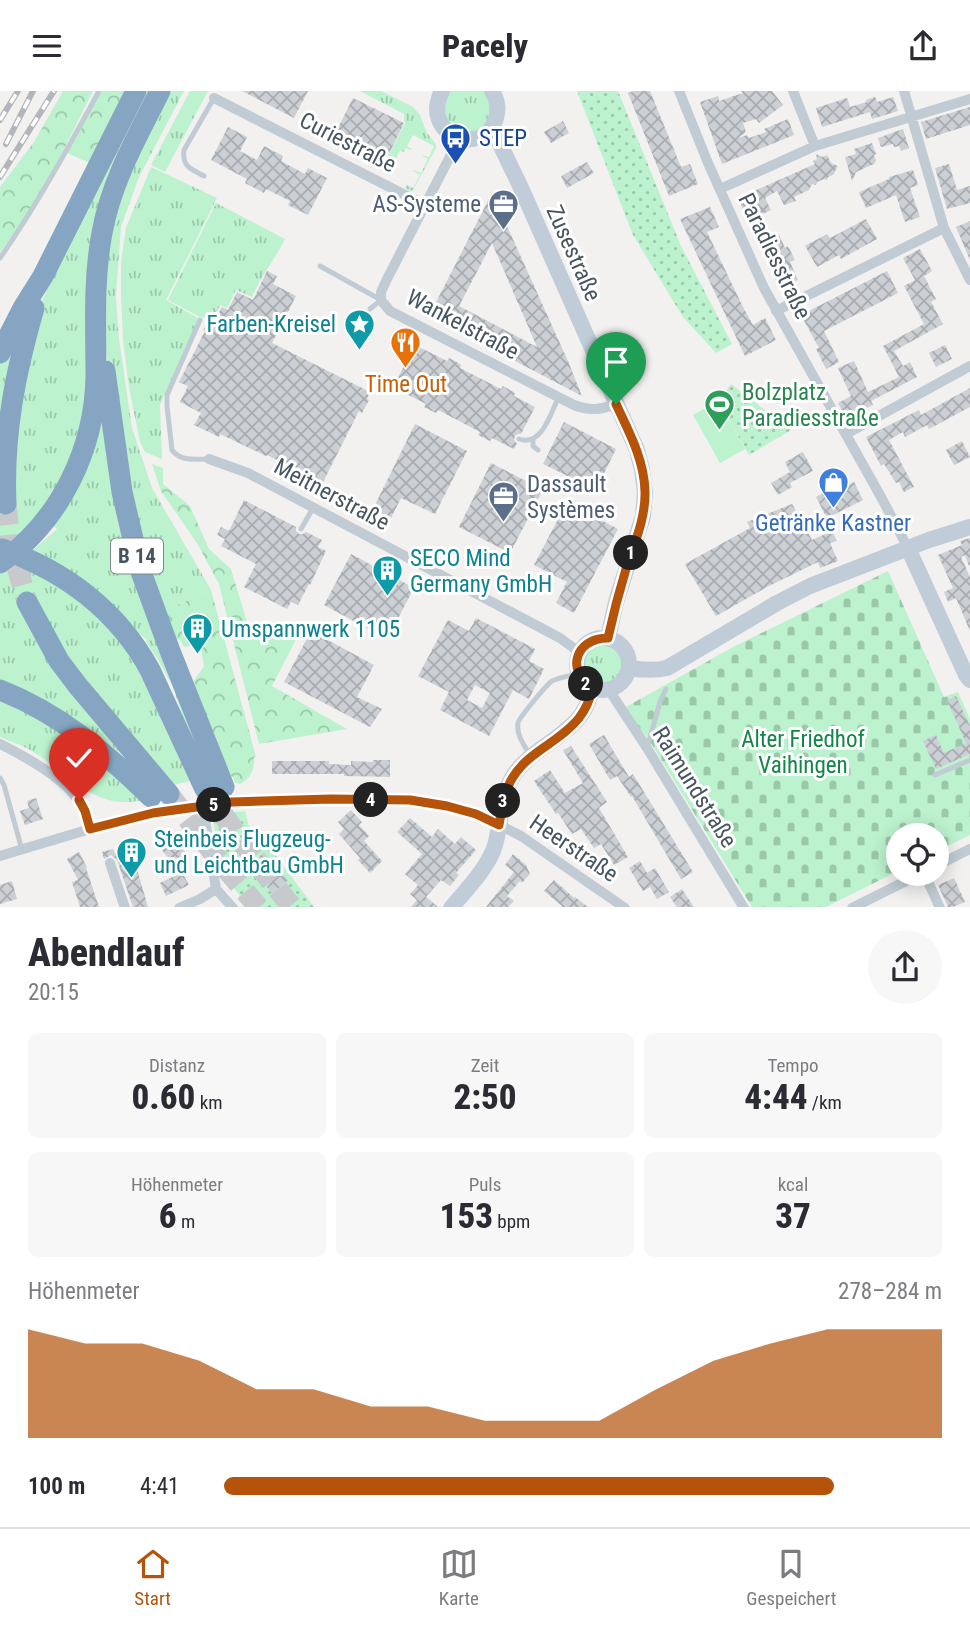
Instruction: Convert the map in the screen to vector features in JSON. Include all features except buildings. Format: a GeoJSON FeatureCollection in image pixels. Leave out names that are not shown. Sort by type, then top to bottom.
{"type":"FeatureCollection","features":[{"type":"Feature","properties":{"kind":"highway"},"geometry":{"type":"LineString","coordinates":[[0,353],[43,276],[136,91]]}},
{"type":"Feature","properties":{"kind":"highway","name":"B 14"},"geometry":{"type":"LineString","coordinates":[[0,563],[23,544],[46,519],[68,487],[88,436],[95,390],[97,265],[102,232],[118,174],[160,91]]}},
{"type":"Feature","properties":{"kind":"highway"},"geometry":{"type":"LineString","coordinates":[[6,505],[7,445],[14,387],[23,343],[43,276]]}},
{"type":"Feature","properties":{"kind":"highway","name":"B 14"},"geometry":{"type":"LineString","coordinates":[[97,313],[122,492],[135,551],[211,794]]}},
{"type":"Feature","properties":{"kind":"highway","name":"B 14"},"geometry":{"type":"LineString","coordinates":[[0,548],[59,574],[90,597],[117,623],[141,653],[211,794]]}},
{"type":"Feature","properties":{"kind":"highway"},"geometry":{"type":"LineString","coordinates":[[0,690],[40,709],[74,730],[160,796],[59,661],[27,602]]}},
{"type":"Feature","properties":{"kind":"street"},"geometry":{"type":"LineString","coordinates":[[435,94],[438,120],[443,128],[450,135],[467,140],[483,135],[495,122],[498,104],[492,91]]}},
{"type":"Feature","properties":{"kind":"street","name":"Paradiesstraße"},"geometry":{"type":"LineString","coordinates":[[679,91],[776,311],[908,548]]}},
{"type":"Feature","properties":{"kind":"street"},"geometry":{"type":"LineString","coordinates":[[793,91],[815,146]]}},
{"type":"Feature","properties":{"kind":"street"},"geometry":{"type":"LineString","coordinates":[[904,91],[944,228],[970,280]]}},
{"type":"Feature","properties":{"kind":"street","name":"Curiestraße"},"geometry":{"type":"LineString","coordinates":[[214,98],[425,205]]}},
{"type":"Feature","properties":{"kind":"street"},"geometry":{"type":"LineString","coordinates":[[720,189],[815,146],[970,99]]}},
{"type":"Feature","properties":{"kind":"street","name":"Zusestraße"},"geometry":{"type":"LineString","coordinates":[[490,129],[522,190],[637,450],[642,470],[645,492],[643,516],[616,602],[608,638]]}},
{"type":"Feature","properties":{"kind":"street","name":"Wankelstraße"},"geometry":{"type":"LineString","coordinates":[[459,139],[387,279],[381,292],[381,300],[390,311],[558,398],[584,409],[601,409],[616,404]]}},
{"type":"Feature","properties":{"kind":"street"},"geometry":{"type":"LineString","coordinates":[[776,311],[944,228]]}},
{"type":"Feature","properties":{"kind":"street"},"geometry":{"type":"LineString","coordinates":[[846,434],[970,366]]}},
{"type":"Feature","properties":{"kind":"street","name":"Meitnerstraße"},"geometry":{"type":"LineString","coordinates":[[209,459],[248,473],[549,632],[579,652]]}},
{"type":"Feature","properties":{"kind":"street"},"geometry":{"type":"LineString","coordinates":[[629,668],[667,668],[799,591],[970,527]]}},
{"type":"Feature","properties":{"kind":"street"},"geometry":{"type":"LineString","coordinates":[[908,548],[965,675],[970,680]]}},
{"type":"Feature","properties":{"kind":"street"},"geometry":{"type":"LineString","coordinates":[[452,907],[486,864],[493,850],[504,797],[520,767],[566,731],[601,689],[622,682],[629,668],[625,648],[608,638],[591,640],[584,645],[577,659],[582,680],[601,689]]}},
{"type":"Feature","properties":{"kind":"street","name":"Raimundstraße"},"geometry":{"type":"LineString","coordinates":[[601,689],[647,748],[743,907]]}},
{"type":"Feature","properties":{"kind":"street"},"geometry":{"type":"LineString","coordinates":[[0,744],[33,760],[79,800],[90,829]]}},
{"type":"Feature","properties":{"kind":"street"},"geometry":{"type":"LineString","coordinates":[[211,794],[216,889],[232,907]]}},
{"type":"Feature","properties":{"kind":"street","name":"Heerstraße"},"geometry":{"type":"LineString","coordinates":[[0,856],[211,794],[232,802],[410,800],[476,814],[521,836],[624,907]]}},
{"type":"Feature","properties":{"kind":"street"},"geometry":{"type":"LineString","coordinates":[[949,860],[970,849]]}},
{"type":"Feature","properties":{"kind":"street"},"geometry":{"type":"LineString","coordinates":[[110,863],[125,907]]}},
{"type":"Feature","properties":{"kind":"street"},"geometry":{"type":"LineString","coordinates":[[854,907],[897,886]]}},
{"type":"Feature","properties":{"kind":"street"},"geometry":{"type":"LineString","coordinates":[[929,886],[940,907]]}},
{"type":"Feature","properties":{"kind":"street"},"geometry":{"type":"LineString","coordinates":[[181,907],[216,889]]}},
{"type":"Feature","properties":{"kind":"lane"},"geometry":{"type":"LineString","coordinates":[[0,258],[41,196],[99,91]]}},
{"type":"Feature","properties":{"kind":"lane"},"geometry":{"type":"LineString","coordinates":[[204,176],[186,166],[184,150],[214,98]]}},
{"type":"Feature","properties":{"kind":"lane"},"geometry":{"type":"LineString","coordinates":[[320,266],[381,300],[370,309]]}},
{"type":"Feature","properties":{"kind":"lane"},"geometry":{"type":"LineString","coordinates":[[200,320],[167,395],[167,406],[174,454],[183,459],[209,459]]}},
{"type":"Feature","properties":{"kind":"lane"},"geometry":{"type":"LineString","coordinates":[[519,439],[533,440],[558,398]]}},
{"type":"Feature","properties":{"kind":"lane"},"geometry":{"type":"LineString","coordinates":[[533,440],[533,446],[538,450]]}},
{"type":"Feature","properties":{"kind":"lane"},"geometry":{"type":"LineString","coordinates":[[301,529],[313,508]]}},
{"type":"Feature","properties":{"kind":"lane"},"geometry":{"type":"LineString","coordinates":[[531,756],[520,736],[517,724],[519,719],[549,682],[579,673]]}},
{"type":"Feature","properties":{"kind":"lane"},"geometry":{"type":"LineString","coordinates":[[647,748],[666,689]]}},
{"type":"Feature","properties":{"kind":"lane"},"geometry":{"type":"LineString","coordinates":[[935,775],[970,760]]}},
{"type":"Feature","properties":{"kind":"lane"},"geometry":{"type":"LineString","coordinates":[[0,778],[22,850]]}},
{"type":"Feature","properties":{"kind":"green space"},"geometry":{"type":"Polygon","coordinates":[[[63,91],[93,91],[36,205],[0,252],[0,187],[34,142],[63,91]]]}},
{"type":"Feature","properties":{"kind":"green space"},"geometry":{"type":"Polygon","coordinates":[[[101,91],[127,91],[90,163],[67,153],[101,91]]]}},
{"type":"Feature","properties":{"kind":"green space"},"geometry":{"type":"Polygon","coordinates":[[[145,91],[150,91],[117,157],[88,417],[43,516],[9,543],[0,539],[0,364],[25,317],[9,495],[29,341],[43,299],[56,267],[145,91]]]}},
{"type":"Feature","properties":{"kind":"green space"},"geometry":{"type":"Polygon","coordinates":[[[169,91],[184,91],[139,177],[121,227],[116,296],[119,339],[132,428],[152,488],[211,590],[160,613],[148,579],[113,397],[104,335],[107,244],[119,196],[169,91]]]}},
{"type":"Feature","properties":{"kind":"green space"},"geometry":{"type":"Polygon","coordinates":[[[190,91],[208,91],[165,172],[151,165],[190,91]]]}},
{"type":"Feature","properties":{"kind":"green space"},"geometry":{"type":"Polygon","coordinates":[[[360,91],[381,91],[413,107],[436,144],[413,190],[405,188],[406,185],[413,188],[420,175],[413,170],[421,173],[428,159],[421,155],[429,157],[434,146],[413,135],[407,146],[412,149],[406,148],[404,152],[400,150],[391,169],[384,169],[365,159],[366,156],[384,165],[405,123],[404,114],[360,91]]]}},
{"type":"Feature","properties":{"kind":"green space"},"geometry":{"type":"Polygon","coordinates":[[[450,91],[485,91],[493,107],[485,127],[464,134],[446,122],[444,100],[450,91]]]}},
{"type":"Feature","properties":{"kind":"green space"},"geometry":{"type":"Polygon","coordinates":[[[577,91],[618,91],[681,246],[732,344],[716,353],[683,317],[633,235],[577,91]]]}},
{"type":"Feature","properties":{"kind":"green space"},"geometry":{"type":"Polygon","coordinates":[[[151,167],[217,198],[166,300],[200,319],[160,405],[162,459],[145,452],[140,442],[129,388],[121,296],[121,262],[126,228],[151,167]]]}},
{"type":"Feature","properties":{"kind":"green space"},"geometry":{"type":"Polygon","coordinates":[[[216,203],[285,239],[252,297],[236,290],[227,308],[220,305],[214,319],[200,317],[168,300],[216,203]]]}},
{"type":"Feature","properties":{"kind":"green space"},"geometry":{"type":"Polygon","coordinates":[[[731,384],[791,430],[749,455],[718,401],[731,384]]]}},
{"type":"Feature","properties":{"kind":"green space","name":"Bolzplatz Paradiesstraße"},"geometry":{"type":"Polygon","coordinates":[[[718,401],[745,449],[720,463],[693,415],[718,401]]]}},
{"type":"Feature","properties":{"kind":"green space"},"geometry":{"type":"Polygon","coordinates":[[[98,402],[117,482],[205,764],[184,721],[173,687],[147,640],[32,551],[57,529],[50,523],[98,402]]]}},
{"type":"Feature","properties":{"kind":"green space"},"geometry":{"type":"Polygon","coordinates":[[[152,464],[163,468],[163,484],[190,506],[209,549],[231,569],[250,632],[290,624],[302,628],[272,686],[347,729],[259,744],[219,584],[197,543],[161,491],[152,464]]]}},
{"type":"Feature","properties":{"kind":"green space"},"geometry":{"type":"Polygon","coordinates":[[[17,562],[70,591],[125,643],[194,780],[173,785],[141,769],[85,726],[0,683],[0,574],[17,562]]]}},
{"type":"Feature","properties":{"kind":"green space","name":"Alter Friedhof Vaihingen"},"geometry":{"type":"Polygon","coordinates":[[[888,571],[944,697],[958,692],[970,719],[970,835],[949,846],[949,823],[886,823],[886,877],[826,907],[752,907],[649,740],[624,708],[735,646],[888,571]]]}},
{"type":"Feature","properties":{"kind":"green space"},"geometry":{"type":"Polygon","coordinates":[[[211,590],[256,757],[252,773],[240,784],[235,783],[230,776],[193,682],[204,666],[200,644],[184,647],[179,639],[173,641],[160,613],[211,590]]]}},
{"type":"Feature","properties":{"kind":"green space"},"geometry":{"type":"Polygon","coordinates":[[[603,644],[617,650],[623,664],[617,678],[603,684],[589,678],[583,664],[589,650],[603,644]]]}},
{"type":"Feature","properties":{"kind":"green space"},"geometry":{"type":"Polygon","coordinates":[[[0,700],[14,705],[72,738],[143,800],[111,801],[97,796],[23,746],[0,737],[0,700]]]}},
{"type":"Feature","properties":{"kind":"green space"},"geometry":{"type":"Polygon","coordinates":[[[245,811],[251,834],[265,841],[314,907],[250,907],[225,878],[214,826],[215,814],[245,811]]]}},
{"type":"Feature","properties":{"kind":"tunnel"},"geometry":{"type":"LineString","coordinates":[[6,504],[10,541],[27,602]]}},
{"type":"Feature","properties":{"kind":"tunnel"},"geometry":{"type":"LineString","coordinates":[[205,789],[262,870],[292,907]]}},
{"type":"Feature","properties":{"kind":"tunnel"},"geometry":{"type":"LineString","coordinates":[[169,794],[258,907]]}},
{"type":"Feature","properties":{"kind":"railway"},"geometry":{"type":"LineString","coordinates":[[0,120],[18,91]]}},
{"type":"Feature","properties":{"kind":"railway"},"geometry":{"type":"LineString","coordinates":[[6,144],[33,91]]}},
{"type":"Feature","properties":{"kind":"railway"},"geometry":{"type":"LineString","coordinates":[[0,177],[54,91]]}},
{"type":"Feature","properties":{"kind":"place","name":"STEP"},"geometry":{"type":"Point","coordinates":[456,165]}},
{"type":"Feature","properties":{"kind":"place","name":"AS-Systeme"},"geometry":{"type":"Point","coordinates":[504,231]}},
{"type":"Feature","properties":{"kind":"place","name":"Farben-Kreisel"},"geometry":{"type":"Point","coordinates":[359,351]}},
{"type":"Feature","properties":{"kind":"place","name":"Time Out"},"geometry":{"type":"Point","coordinates":[406,370]}},
{"type":"Feature","properties":{"kind":"place","name":"Bolzplatz Paradiesstraße"},"geometry":{"type":"Point","coordinates":[719,432]}},
{"type":"Feature","properties":{"kind":"place","name":"Getränke Kastner"},"geometry":{"type":"Point","coordinates":[833,509]}},
{"type":"Feature","properties":{"kind":"place","name":"Dassault Systèmes"},"geometry":{"type":"Point","coordinates":[504,524]}},
{"type":"Feature","properties":{"kind":"place","name":"SECO Mind Germany GmbH"},"geometry":{"type":"Point","coordinates":[387,598]}},
{"type":"Feature","properties":{"kind":"place","name":"Umspannwerk 1105"},"geometry":{"type":"Point","coordinates":[198,656]}},
{"type":"Feature","properties":{"kind":"place","name":"Steinbeis Flugzeug- und Leichtbau GmbH"},"geometry":{"type":"Point","coordinates":[131,879]}},
{"type":"Feature","properties":{"kind":"route"},"geometry":{"type":"LineString","coordinates":[[79,800],[90,829],[153,813],[232,802],[331,799],[410,800],[476,814],[499,825],[504,797],[520,767],[566,731],[584,711],[593,688],[582,680],[579,673],[579,652],[591,640],[608,638],[616,602],[643,516],[645,492],[642,470],[637,450],[616,404]]}}]}
